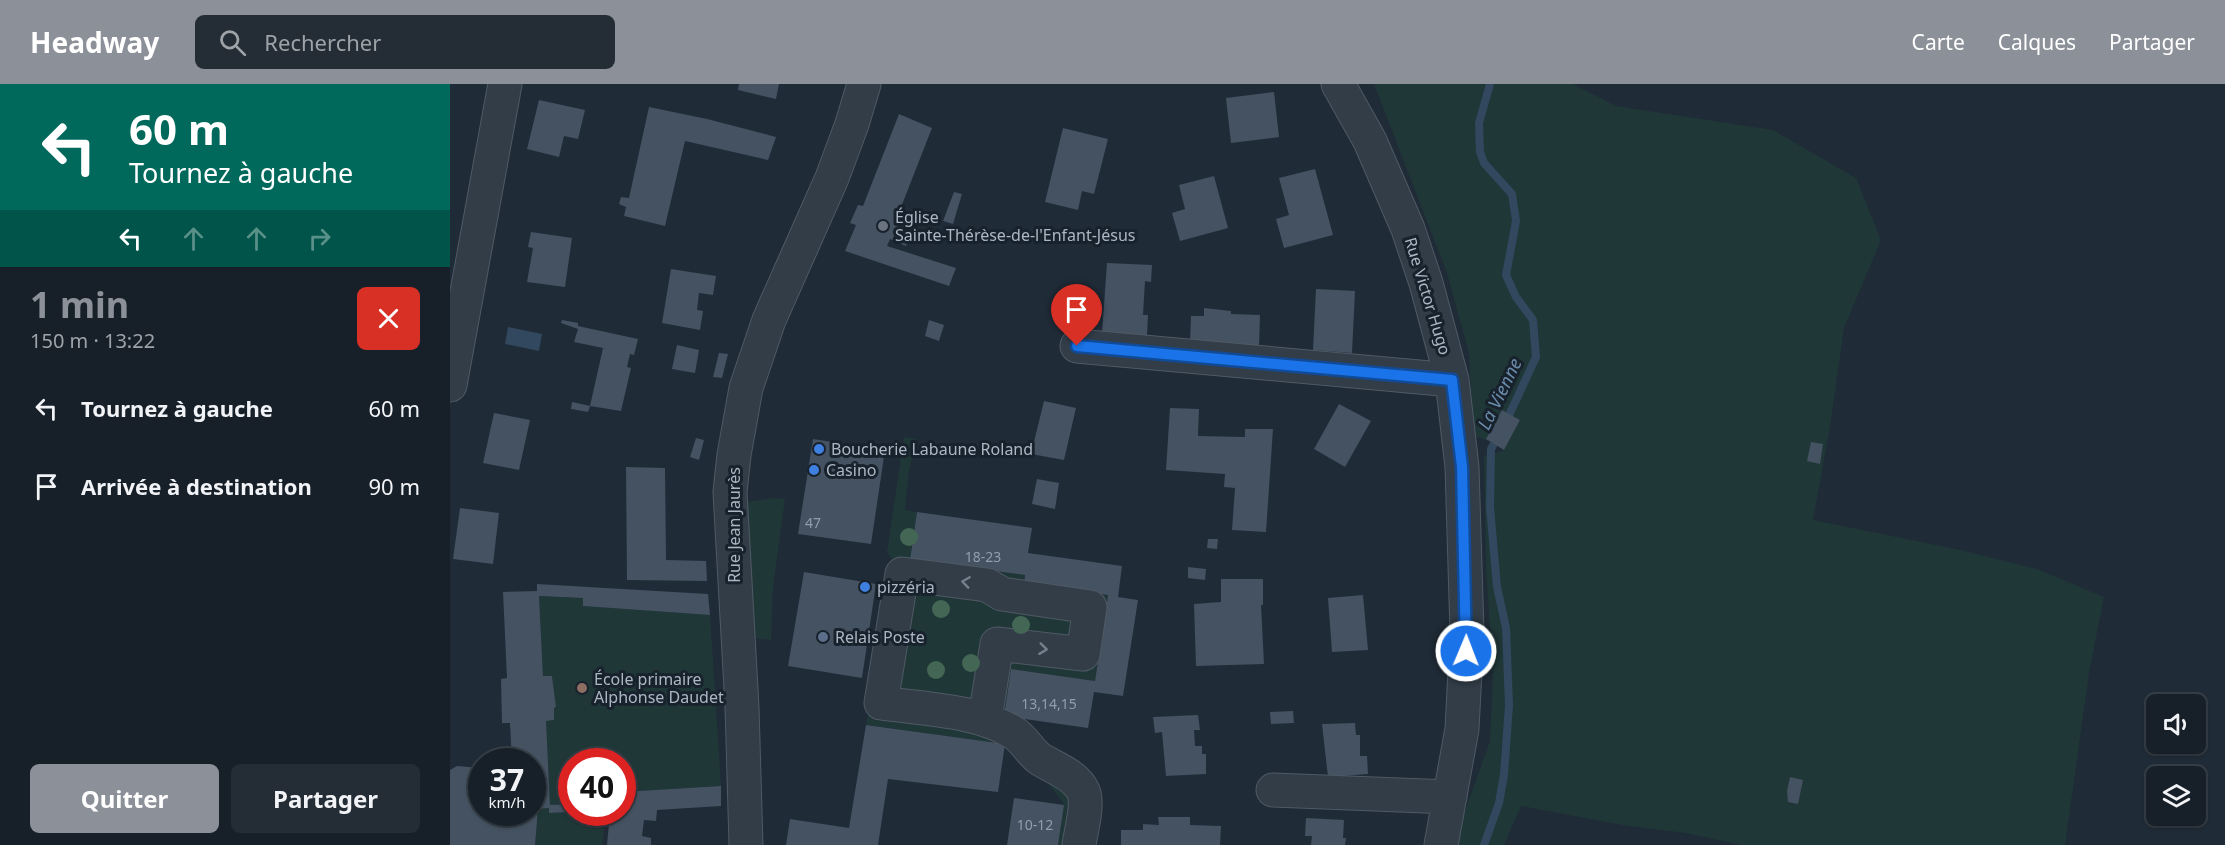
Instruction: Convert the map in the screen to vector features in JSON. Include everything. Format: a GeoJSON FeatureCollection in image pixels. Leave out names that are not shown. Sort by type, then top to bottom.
{"type":"FeatureCollection","features":[{"type":"Feature","properties":{"kind":"street"},"geometry":{"type":"LineString","coordinates":[[450,385],[459,282],[505,84]]}},
{"type":"Feature","properties":{"kind":"street","name":"Rue Jean Jaurès"},"geometry":{"type":"LineString","coordinates":[[746,845],[742,707],[730,492],[734,455],[746,388],[769,320],[832,178],[864,84]]}},
{"type":"Feature","properties":{"kind":"street","name":"Rue Victor Hugo"},"geometry":{"type":"LineString","coordinates":[[1338,84],[1370,141],[1408,229],[1426,283],[1452,380],[1462,467],[1467,632],[1462,729],[1441,845]]}},
{"type":"Feature","properties":{"kind":"street"},"geometry":{"type":"LineString","coordinates":[[1077,346],[1452,380]]}},
{"type":"Feature","properties":{"kind":"street"},"geometry":{"type":"LineString","coordinates":[[997,644],[1083,654],[1090,607],[1002,594],[987,585],[902,574],[881,703],[985,718],[1017,735],[1040,759],[1077,782],[1085,793],[1079,845]]}},
{"type":"Feature","properties":{"kind":"street"},"geometry":{"type":"LineString","coordinates":[[985,718],[997,644],[1002,594]]}},
{"type":"Feature","properties":{"kind":"street"},"geometry":{"type":"LineString","coordinates":[[1273,790],[1450,798]]}},
{"type":"Feature","properties":{"kind":"green space"},"geometry":{"type":"Polygon","coordinates":[[[1374,84],[1573,84],[1616,106],[1773,130],[1856,178],[1881,240],[1844,328],[1830,427],[1813,520],[1956,549],[2037,569],[2104,597],[2089,673],[2065,845],[1741,845],[1686,833],[1628,826],[1521,806],[1504,845],[1453,845],[1490,741],[1493,673],[1486,569],[1484,456],[1504,450],[1520,420],[1502,410],[1488,441],[1473,435],[1469,353],[1447,273],[1374,84]]]}},
{"type":"Feature","properties":{"kind":"green space"},"geometry":{"type":"Polygon","coordinates":[[[904,437],[917,439],[909,470],[905,510],[917,512],[910,560],[1025,575],[1024,585],[1108,595],[1095,681],[1011,669],[1004,716],[1101,797],[1097,845],[1058,845],[1064,804],[1039,772],[1005,744],[866,725],[894,563],[887,552],[904,437]]]}},
{"type":"Feature","properties":{"kind":"green space"},"geometry":{"type":"Polygon","coordinates":[[[774,498],[785,499],[773,588],[771,640],[747,637],[739,503],[774,498]]]}},
{"type":"Feature","properties":{"kind":"green space"},"geometry":{"type":"Polygon","coordinates":[[[539,596],[583,598],[583,606],[710,615],[721,786],[636,791],[636,748],[558,748],[558,805],[550,805],[546,721],[554,720],[554,708],[556,707],[552,676],[543,676],[539,596]]]}},
{"type":"Feature","properties":{"kind":"green space"},"geometry":{"type":"Polygon","coordinates":[[[546,808],[549,808],[549,813],[558,813],[558,826],[604,826],[602,845],[535,845],[537,826],[546,826],[546,808]]]}},
{"type":"Feature","properties":{"kind":"water"},"geometry":{"type":"Polygon","coordinates":[[[508,327],[542,334],[539,351],[505,344],[508,327]]]}},
{"type":"Feature","properties":{"kind":"building"},"geometry":{"type":"Polygon","coordinates":[[[739,84],[779,84],[776,99],[738,90],[739,84]]]}},
{"type":"Feature","properties":{"kind":"building"},"geometry":{"type":"Polygon","coordinates":[[[1274,92],[1279,137],[1231,143],[1226,98],[1274,92]]]}},
{"type":"Feature","properties":{"kind":"building"},"geometry":{"type":"Polygon","coordinates":[[[539,100],[585,110],[578,139],[564,136],[559,157],[527,149],[539,100]]]}},
{"type":"Feature","properties":{"kind":"building"},"geometry":{"type":"Polygon","coordinates":[[[649,107],[776,137],[768,160],[685,141],[665,226],[624,216],[626,207],[619,204],[621,197],[629,198],[649,107]]]}},
{"type":"Feature","properties":{"kind":"building"},"geometry":{"type":"Polygon","coordinates":[[[899,114],[932,128],[896,220],[914,227],[906,246],[890,239],[887,246],[956,268],[949,286],[845,251],[856,225],[850,223],[858,205],[863,206],[899,114]]]}},
{"type":"Feature","properties":{"kind":"building"},"geometry":{"type":"Polygon","coordinates":[[[1063,128],[1108,139],[1094,194],[1082,191],[1078,210],[1045,202],[1063,128]]]}},
{"type":"Feature","properties":{"kind":"building"},"geometry":{"type":"Polygon","coordinates":[[[1315,169],[1333,235],[1284,248],[1276,219],[1289,215],[1279,178],[1315,169]]]}},
{"type":"Feature","properties":{"kind":"building"},"geometry":{"type":"Polygon","coordinates":[[[1214,176],[1228,228],[1180,241],[1172,213],[1185,209],[1179,185],[1214,176]]]}},
{"type":"Feature","properties":{"kind":"building"},"geometry":{"type":"Polygon","coordinates":[[[954,192],[962,194],[953,224],[943,221],[954,192]]]}},
{"type":"Feature","properties":{"kind":"building"},"geometry":{"type":"Polygon","coordinates":[[[531,232],[572,238],[565,287],[527,282],[533,248],[528,247],[531,232]]]}},
{"type":"Feature","properties":{"kind":"building"},"geometry":{"type":"Polygon","coordinates":[[[1107,263],[1152,265],[1151,282],[1145,281],[1143,315],[1148,315],[1147,336],[1102,333],[1107,263]]]}},
{"type":"Feature","properties":{"kind":"building"},"geometry":{"type":"Polygon","coordinates":[[[671,269],[716,276],[713,295],[699,293],[697,310],[703,311],[700,330],[662,323],[671,269]]]}},
{"type":"Feature","properties":{"kind":"building"},"geometry":{"type":"Polygon","coordinates":[[[1316,289],[1355,291],[1352,353],[1313,350],[1316,289]]]}},
{"type":"Feature","properties":{"kind":"building"},"geometry":{"type":"Polygon","coordinates":[[[1204,308],[1231,311],[1231,314],[1260,315],[1259,347],[1190,344],[1191,316],[1204,316],[1204,308]]]}},
{"type":"Feature","properties":{"kind":"building"},"geometry":{"type":"Polygon","coordinates":[[[562,320],[578,323],[578,326],[638,339],[634,355],[630,354],[627,367],[631,368],[621,411],[590,406],[603,348],[574,342],[578,329],[561,323],[562,320]]]}},
{"type":"Feature","properties":{"kind":"building"},"geometry":{"type":"Polygon","coordinates":[[[929,320],[944,325],[939,341],[925,336],[929,320]]]}},
{"type":"Feature","properties":{"kind":"building"},"geometry":{"type":"Polygon","coordinates":[[[677,345],[699,350],[695,373],[672,369],[677,345]]]}},
{"type":"Feature","properties":{"kind":"building"},"geometry":{"type":"Polygon","coordinates":[[[719,353],[728,354],[722,378],[713,377],[719,353]]]}},
{"type":"Feature","properties":{"kind":"building"},"geometry":{"type":"Polygon","coordinates":[[[1044,401],[1076,408],[1064,460],[1031,454],[1044,401]]]}},
{"type":"Feature","properties":{"kind":"building"},"geometry":{"type":"Polygon","coordinates":[[[572,402],[590,406],[588,412],[571,409],[572,402]]]}},
{"type":"Feature","properties":{"kind":"building"},"geometry":{"type":"Polygon","coordinates":[[[1339,404],[1371,421],[1345,467],[1314,449],[1339,404]]]}},
{"type":"Feature","properties":{"kind":"building"},"geometry":{"type":"Polygon","coordinates":[[[1170,408],[1199,409],[1198,436],[1245,437],[1245,429],[1273,429],[1266,532],[1232,530],[1235,488],[1224,487],[1225,474],[1166,470],[1170,408]]]}},
{"type":"Feature","properties":{"kind":"building"},"geometry":{"type":"Polygon","coordinates":[[[1502,410],[1520,420],[1504,450],[1486,439],[1502,410]]]}},
{"type":"Feature","properties":{"kind":"building"},"geometry":{"type":"Polygon","coordinates":[[[494,413],[530,420],[519,470],[483,463],[494,413]]]}},
{"type":"Feature","properties":{"kind":"building"},"geometry":{"type":"Polygon","coordinates":[[[696,438],[704,440],[699,460],[690,457],[696,438]]]}},
{"type":"Feature","properties":{"kind":"building"},"geometry":{"type":"Polygon","coordinates":[[[813,439],[885,450],[871,544],[798,534],[813,439]]]}},
{"type":"Feature","properties":{"kind":"building"},"geometry":{"type":"Polygon","coordinates":[[[1811,442],[1823,444],[1820,464],[1807,461],[1811,442]]]}},
{"type":"Feature","properties":{"kind":"building"},"geometry":{"type":"Polygon","coordinates":[[[626,467],[665,468],[666,560],[706,561],[707,581],[627,580],[626,467]]]}},
{"type":"Feature","properties":{"kind":"building"},"geometry":{"type":"Polygon","coordinates":[[[1037,479],[1059,483],[1055,509],[1032,504],[1037,479]]]}},
{"type":"Feature","properties":{"kind":"building"},"geometry":{"type":"Polygon","coordinates":[[[460,508],[499,513],[493,564],[453,559],[460,508]]]}},
{"type":"Feature","properties":{"kind":"building"},"geometry":{"type":"Polygon","coordinates":[[[917,512],[1032,528],[1028,553],[1122,566],[1118,597],[1138,600],[1123,696],[1094,692],[1088,728],[1004,716],[1011,669],[1095,681],[1108,595],[1024,585],[1025,575],[910,560],[917,512]]]}},
{"type":"Feature","properties":{"kind":"building"},"geometry":{"type":"Polygon","coordinates":[[[1208,539],[1218,539],[1217,549],[1207,548],[1208,539]]]}},
{"type":"Feature","properties":{"kind":"building"},"geometry":{"type":"Polygon","coordinates":[[[1188,567],[1206,569],[1205,580],[1188,578],[1188,567]]]}},
{"type":"Feature","properties":{"kind":"building"},"geometry":{"type":"Polygon","coordinates":[[[804,572],[876,584],[862,678],[788,666],[804,572]]]}},
{"type":"Feature","properties":{"kind":"building"},"geometry":{"type":"Polygon","coordinates":[[[1221,579],[1263,579],[1263,605],[1261,605],[1264,664],[1196,666],[1194,604],[1221,602],[1221,579]]]}},
{"type":"Feature","properties":{"kind":"building"},"geometry":{"type":"Polygon","coordinates":[[[537,584],[708,594],[710,615],[583,606],[583,598],[539,596],[543,676],[552,676],[556,707],[554,708],[554,720],[546,721],[550,805],[558,805],[558,813],[549,813],[549,808],[546,808],[546,748],[511,748],[510,723],[502,723],[501,679],[507,678],[503,592],[537,591],[537,584]]]}},
{"type":"Feature","properties":{"kind":"building"},"geometry":{"type":"Polygon","coordinates":[[[1363,595],[1368,650],[1332,652],[1328,598],[1363,595]]]}},
{"type":"Feature","properties":{"kind":"building"},"geometry":{"type":"Polygon","coordinates":[[[1293,711],[1294,723],[1271,724],[1270,712],[1293,711]]]}},
{"type":"Feature","properties":{"kind":"building"},"geometry":{"type":"Polygon","coordinates":[[[1198,715],[1200,730],[1194,730],[1195,746],[1202,746],[1202,754],[1206,754],[1206,774],[1166,776],[1162,732],[1155,733],[1153,717],[1198,715]]]}},
{"type":"Feature","properties":{"kind":"building"},"geometry":{"type":"Polygon","coordinates":[[[1355,723],[1356,735],[1360,735],[1360,756],[1367,756],[1368,774],[1328,777],[1322,724],[1355,723]]]}},
{"type":"Feature","properties":{"kind":"building"},"geometry":{"type":"Polygon","coordinates":[[[866,725],[1005,744],[998,792],[888,779],[878,845],[786,845],[790,819],[849,828],[866,725]]]}},
{"type":"Feature","properties":{"kind":"building"},"geometry":{"type":"Polygon","coordinates":[[[457,766],[468,767],[468,826],[537,826],[535,845],[450,845],[450,770],[457,766]]]}},
{"type":"Feature","properties":{"kind":"building"},"geometry":{"type":"Polygon","coordinates":[[[1790,777],[1803,780],[1798,804],[1788,802],[1787,791],[1790,777]]]}},
{"type":"Feature","properties":{"kind":"building"},"geometry":{"type":"Polygon","coordinates":[[[721,786],[721,806],[657,810],[656,821],[644,820],[642,836],[651,838],[651,845],[607,845],[609,826],[636,826],[636,791],[721,786]]]}},
{"type":"Feature","properties":{"kind":"building"},"geometry":{"type":"Polygon","coordinates":[[[1014,798],[1064,805],[1058,845],[1007,845],[1014,798]]]}},
{"type":"Feature","properties":{"kind":"building"},"geometry":{"type":"Polygon","coordinates":[[[1158,817],[1190,817],[1190,825],[1221,826],[1220,845],[1121,845],[1121,830],[1143,830],[1143,824],[1159,825],[1158,817]]]}},
{"type":"Feature","properties":{"kind":"building"},"geometry":{"type":"Polygon","coordinates":[[[1306,818],[1344,820],[1345,845],[1311,845],[1312,836],[1305,836],[1306,818]]]}},
{"type":"Feature","properties":{"kind":"waterway","name":"La Vienne"},"geometry":{"type":"LineString","coordinates":[[1490,84],[1479,123],[1480,152],[1484,163],[1512,194],[1516,221],[1506,275],[1516,297],[1533,320],[1536,357],[1505,424]]}},
{"type":"Feature","properties":{"kind":"waterway","name":"La Vienne"},"geometry":{"type":"LineString","coordinates":[[1484,845],[1499,803],[1504,775],[1509,705],[1506,628],[1497,587],[1490,507],[1491,449],[1499,435]]}},
{"type":"Feature","properties":{"kind":"place","name":"Église Sainte-Thérèse-de-l'Enfant-Jésus"},"geometry":{"type":"Point","coordinates":[883,226]}},
{"type":"Feature","properties":{"kind":"place","name":"Boucherie Labaune Roland"},"geometry":{"type":"Point","coordinates":[819,449]}},
{"type":"Feature","properties":{"kind":"place","name":"Casino"},"geometry":{"type":"Point","coordinates":[814,470]}},
{"type":"Feature","properties":{"kind":"place","name":"pizzéria"},"geometry":{"type":"Point","coordinates":[865,587]}},
{"type":"Feature","properties":{"kind":"place","name":"Relais Poste"},"geometry":{"type":"Point","coordinates":[823,637]}},
{"type":"Feature","properties":{"kind":"place","name":"École primaire Alphonse Daudet"},"geometry":{"type":"Point","coordinates":[582,688]}},
{"type":"Feature","properties":{"kind":"route"},"geometry":{"type":"LineString","coordinates":[[1077,346],[1452,380],[1462,467],[1466,651]]}}]}
